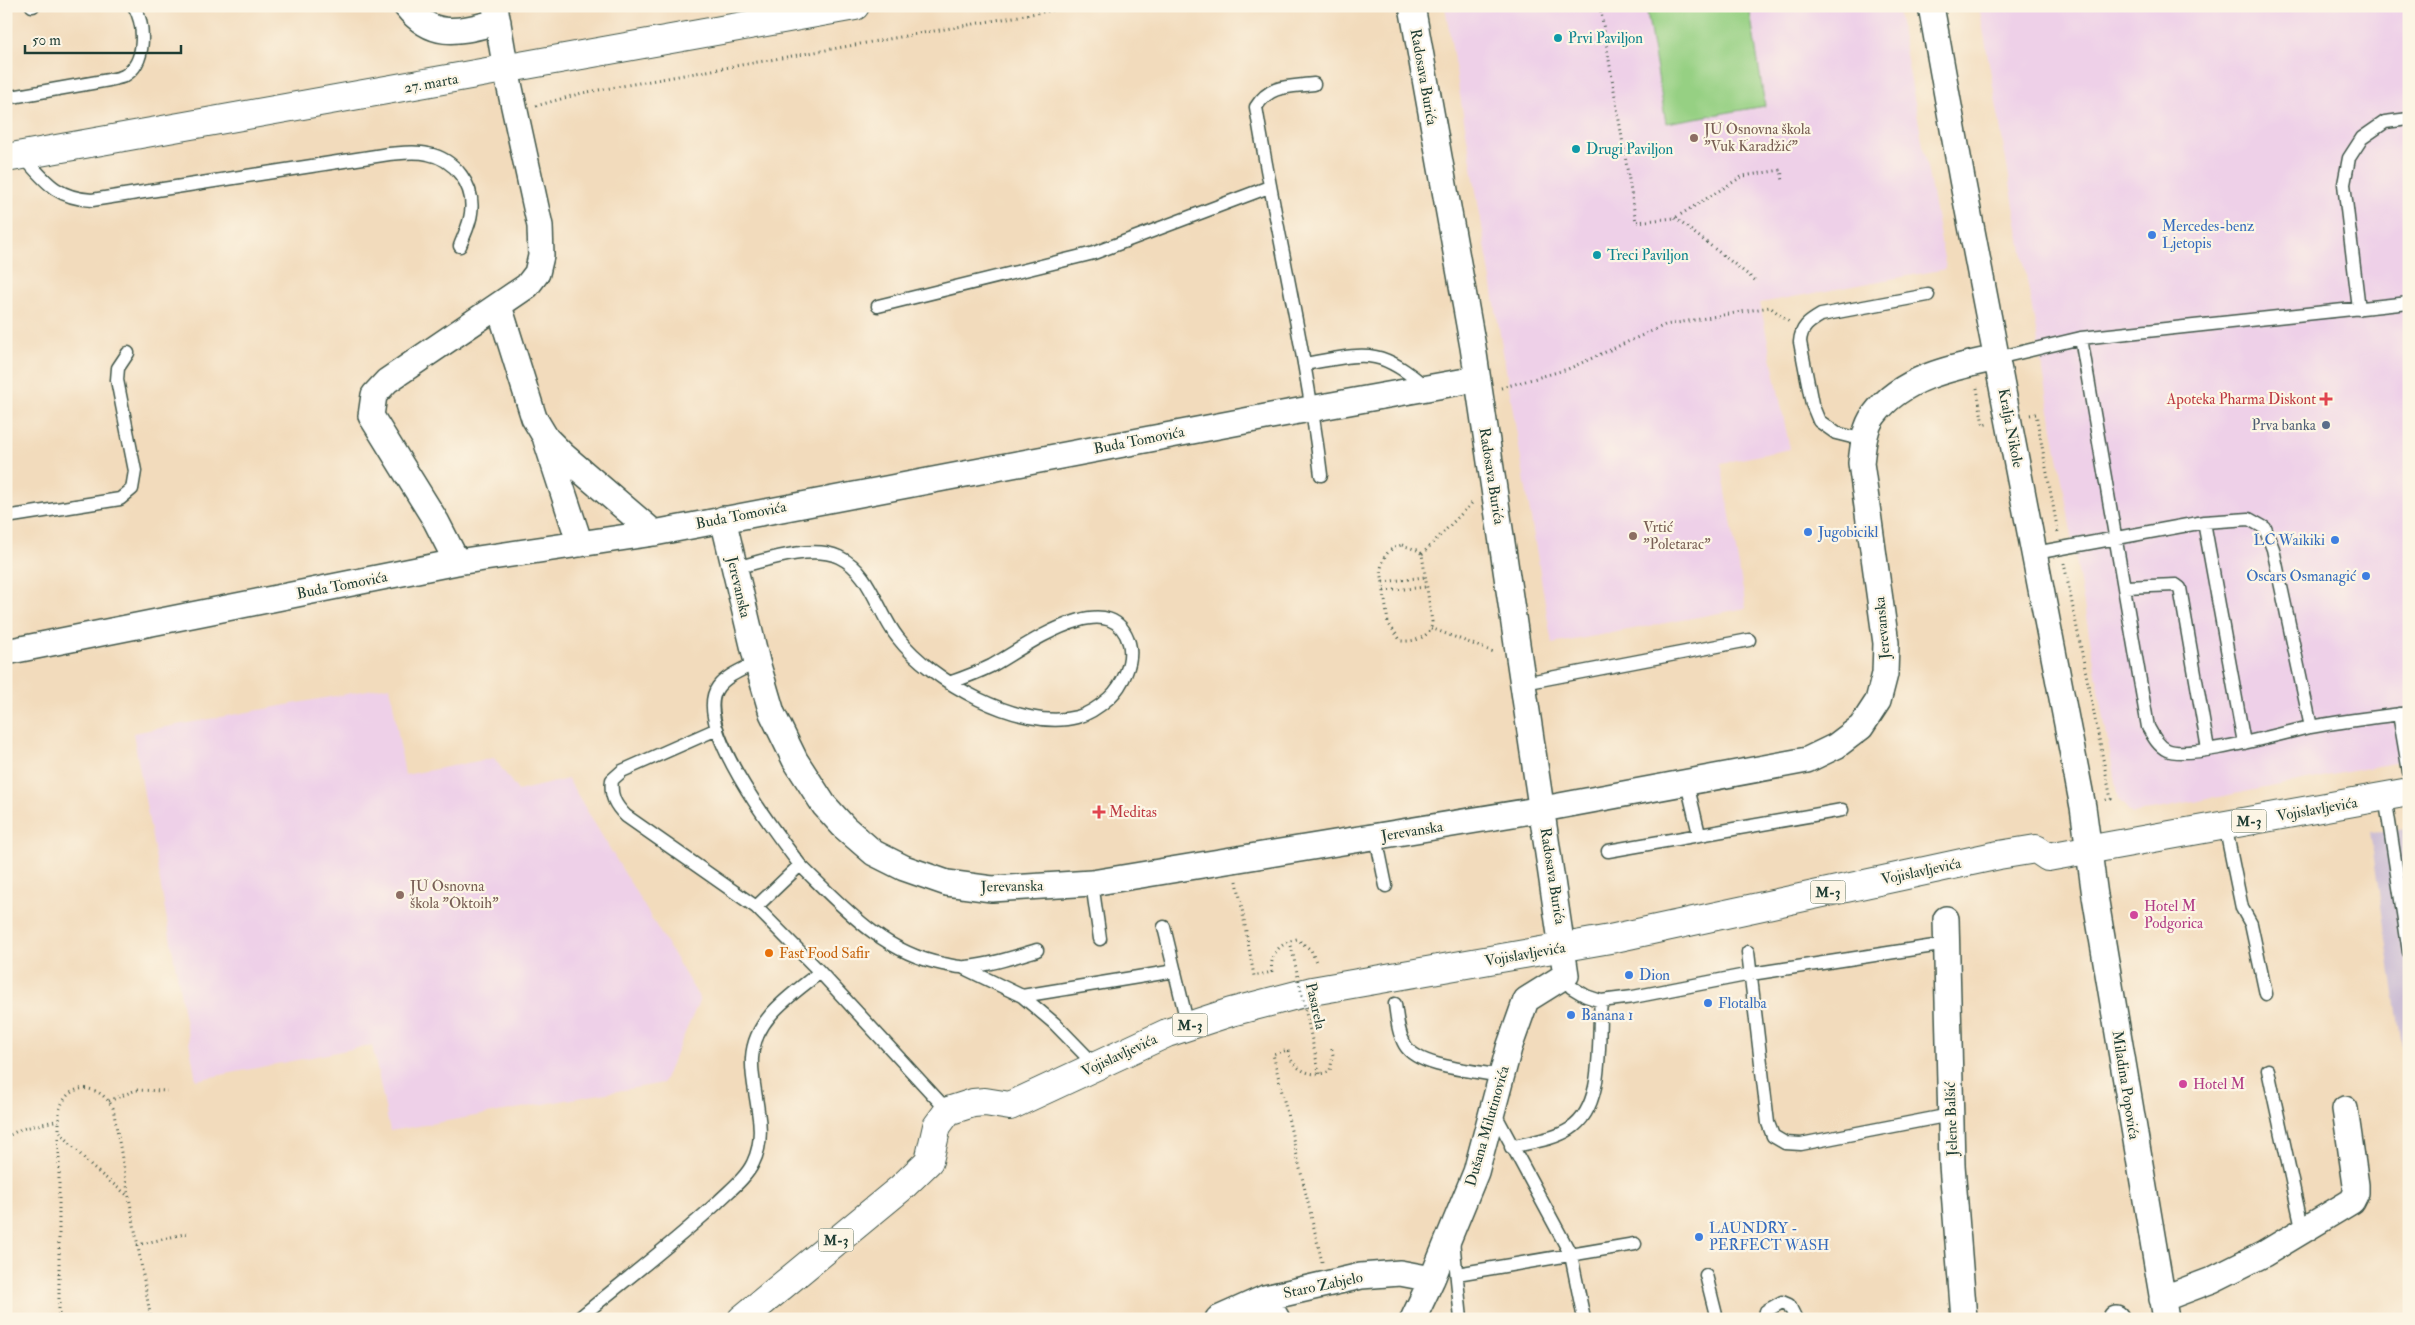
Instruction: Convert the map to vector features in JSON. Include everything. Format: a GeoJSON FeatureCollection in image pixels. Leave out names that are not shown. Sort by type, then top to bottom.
{"type":"FeatureCollection","features":[{"type":"Feature","properties":{"kind":"main road","name":"27. marta"},"geometry":{"type":"LineString","coordinates":[[14,157],[855,6]]}},
{"type":"Feature","properties":{"kind":"main road","name":"Vojislavljevića"},"geometry":{"type":"LineString","coordinates":[[948,1111],[973,1103],[985,1102],[1010,1106],[1146,1042],[1188,1026],[1338,985],[1564,947],[1999,855],[2036,849],[2048,857],[2397,794]]}},
{"type":"Feature","properties":{"kind":"main road","name":"M-3"},"geometry":{"type":"LineString","coordinates":[[742,1319],[901,1188],[929,1161],[937,1126],[948,1111]]}},
{"type":"Feature","properties":{"kind":"street"},"geometry":{"type":"LineString","coordinates":[[406,6],[420,21],[441,31],[457,32],[496,14],[506,70],[540,226],[541,256],[537,273],[527,286],[387,381],[374,395],[371,416],[436,522],[457,562]]}},
{"type":"Feature","properties":{"kind":"street","name":"Radosava Burića"},"geometry":{"type":"LineString","coordinates":[[1412,6],[1486,384],[1524,683],[1564,947]]}},
{"type":"Feature","properties":{"kind":"street","name":"Kralja Nikole"},"geometry":{"type":"LineString","coordinates":[[1931,6],[1962,179],[2035,552],[2090,850]]}},
{"type":"Feature","properties":{"kind":"street"},"geometry":{"type":"LineString","coordinates":[[499,306],[534,418],[546,438],[580,544]]}},
{"type":"Feature","properties":{"kind":"street","name":"Jerevanska"},"geometry":{"type":"LineString","coordinates":[[723,519],[757,662],[772,713],[795,760],[824,806],[844,827],[874,853],[904,868],[947,883],[992,889],[1092,882],[1543,810],[1807,760],[1836,746],[1861,727],[1878,701],[1885,674],[1886,643],[1861,464],[1864,440],[1873,416],[1891,398],[1941,371],[1997,358]]}},
{"type":"Feature","properties":{"kind":"street","name":"Buda Tomovića"},"geometry":{"type":"LineString","coordinates":[[6,652],[457,562],[654,533],[1427,388],[1486,384]]}},
{"type":"Feature","properties":{"kind":"street"},"geometry":{"type":"LineString","coordinates":[[546,438],[564,456],[654,533]]}},
{"type":"Feature","properties":{"kind":"street","name":"Miladina Popovića"},"geometry":{"type":"LineString","coordinates":[[2090,850],[2095,896],[2164,1309]]}},
{"type":"Feature","properties":{"kind":"street","name":"Jelene Balšić"},"geometry":{"type":"LineString","coordinates":[[1946,919],[1950,1115],[1964,1319]]}},
{"type":"Feature","properties":{"kind":"street"},"geometry":{"type":"LineString","coordinates":[[1564,947],[1566,975]]}},
{"type":"Feature","properties":{"kind":"street","name":"Dušana Milutinovića"},"geometry":{"type":"LineString","coordinates":[[1413,1319],[1432,1279],[1476,1172],[1512,1039],[1526,1000],[1566,975]]}},
{"type":"Feature","properties":{"kind":"street"},"geometry":{"type":"LineString","coordinates":[[2164,1309],[2212,1280],[2303,1232],[2352,1201],[2356,1193],[2345,1109]]}},
{"type":"Feature","properties":{"kind":"street","name":"Staro Zabjelo"},"geometry":{"type":"LineString","coordinates":[[1218,1319],[1271,1309],[1327,1284],[1360,1276],[1400,1273],[1432,1279]]}},
{"type":"Feature","properties":{"kind":"lane"},"geometry":{"type":"LineString","coordinates":[[6,98],[109,80],[125,75],[136,62],[143,40],[140,16],[134,6]]}},
{"type":"Feature","properties":{"kind":"lane"},"geometry":{"type":"LineString","coordinates":[[1314,84],[1277,88],[1263,96],[1256,107],[1269,187],[1313,408],[1321,475]]}},
{"type":"Feature","properties":{"kind":"lane"},"geometry":{"type":"LineString","coordinates":[[2359,308],[2344,184],[2349,158],[2362,138],[2385,122],[2409,119]]}},
{"type":"Feature","properties":{"kind":"lane"},"geometry":{"type":"LineString","coordinates":[[14,157],[62,194],[76,199],[92,200],[389,154],[428,154],[451,165],[468,186],[472,200],[471,214],[460,246]]}},
{"type":"Feature","properties":{"kind":"lane"},"geometry":{"type":"LineString","coordinates":[[878,306],[1094,253],[1269,187]]}},
{"type":"Feature","properties":{"kind":"lane"},"geometry":{"type":"LineString","coordinates":[[1864,440],[1836,433],[1819,421],[1812,404],[1800,342],[1801,332],[1808,323],[1821,315],[1928,295]]}},
{"type":"Feature","properties":{"kind":"lane"},"geometry":{"type":"LineString","coordinates":[[1997,358],[2081,338],[2409,303]]}},
{"type":"Feature","properties":{"kind":"lane"},"geometry":{"type":"LineString","coordinates":[[2081,338],[2148,727],[2155,740],[2167,750],[2184,753],[2244,743],[2311,727],[2404,714],[2409,772]]}},
{"type":"Feature","properties":{"kind":"lane"},"geometry":{"type":"LineString","coordinates":[[6,517],[120,499],[132,489],[134,471],[117,380],[118,368],[128,353]]}},
{"type":"Feature","properties":{"kind":"lane"},"geometry":{"type":"LineString","coordinates":[[1304,364],[1360,354],[1378,356],[1394,362],[1427,388]]}},
{"type":"Feature","properties":{"kind":"lane"},"geometry":{"type":"LineString","coordinates":[[2035,552],[2204,522],[2249,519],[2265,528],[2274,549],[2311,727]]}},
{"type":"Feature","properties":{"kind":"lane"},"geometry":{"type":"LineString","coordinates":[[2204,522],[2244,743]]}},
{"type":"Feature","properties":{"kind":"lane"},"geometry":{"type":"LineString","coordinates":[[735,568],[787,555],[822,553],[837,556],[849,563],[869,586],[897,638],[914,657],[949,684],[969,695],[1011,711],[1047,718],[1077,717],[1090,712],[1112,695],[1121,684],[1129,662],[1130,649],[1127,638],[1118,624],[1103,617],[1095,616],[1064,626],[989,667],[949,684]]}},
{"type":"Feature","properties":{"kind":"lane"},"geometry":{"type":"LineString","coordinates":[[2125,588],[2176,585],[2180,588],[2208,749]]}},
{"type":"Feature","properties":{"kind":"lane"},"geometry":{"type":"LineString","coordinates":[[1524,683],[1749,640]]}},
{"type":"Feature","properties":{"kind":"lane"},"geometry":{"type":"LineString","coordinates":[[757,662],[728,678],[718,688],[714,698],[716,729],[737,774],[764,819],[800,865],[863,926],[898,948],[929,962],[964,968],[1022,996],[1054,1023],[1095,1065]]}},
{"type":"Feature","properties":{"kind":"lane"},"geometry":{"type":"LineString","coordinates":[[716,729],[622,771],[612,780],[610,790],[613,800],[626,816],[756,907],[820,972],[948,1111]]}},
{"type":"Feature","properties":{"kind":"lane"},"geometry":{"type":"LineString","coordinates":[[1687,783],[1700,834]]}},
{"type":"Feature","properties":{"kind":"lane"},"geometry":{"type":"LineString","coordinates":[[2397,794],[2409,952]]}},
{"type":"Feature","properties":{"kind":"lane"},"geometry":{"type":"LineString","coordinates":[[1608,851],[1842,810]]}},
{"type":"Feature","properties":{"kind":"lane"},"geometry":{"type":"LineString","coordinates":[[2226,825],[2242,908],[2251,924],[2266,994]]}},
{"type":"Feature","properties":{"kind":"lane"},"geometry":{"type":"LineString","coordinates":[[1376,837],[1386,886]]}},
{"type":"Feature","properties":{"kind":"lane"},"geometry":{"type":"LineString","coordinates":[[756,907],[800,865]]}},
{"type":"Feature","properties":{"kind":"lane"},"geometry":{"type":"LineString","coordinates":[[1092,882],[1100,938]]}},
{"type":"Feature","properties":{"kind":"lane"},"geometry":{"type":"LineString","coordinates":[[1164,927],[1188,1026]]}},
{"type":"Feature","properties":{"kind":"lane"},"geometry":{"type":"LineString","coordinates":[[1566,975],[1571,987],[1586,996],[1601,1001],[1633,997],[1750,974],[1947,944]]}},
{"type":"Feature","properties":{"kind":"lane"},"geometry":{"type":"LineString","coordinates":[[964,968],[999,962],[1037,950]]}},
{"type":"Feature","properties":{"kind":"lane"},"geometry":{"type":"LineString","coordinates":[[1748,952],[1768,1122],[1772,1136],[1785,1143],[1800,1144],[1950,1115]]}},
{"type":"Feature","properties":{"kind":"lane"},"geometry":{"type":"LineString","coordinates":[[1022,996],[1175,971]]}},
{"type":"Feature","properties":{"kind":"lane"},"geometry":{"type":"LineString","coordinates":[[578,1319],[702,1216],[740,1181],[753,1163],[760,1140],[760,1122],[752,1059],[755,1038],[766,1020],[781,1004],[820,972]]}},
{"type":"Feature","properties":{"kind":"lane"},"geometry":{"type":"LineString","coordinates":[[1511,1147],[1548,1138],[1570,1129],[1588,1112],[1596,1088],[1601,1001]]}},
{"type":"Feature","properties":{"kind":"lane"},"geometry":{"type":"LineString","coordinates":[[1395,1004],[1399,1029],[1406,1047],[1418,1058],[1438,1064],[1502,1076]]}},
{"type":"Feature","properties":{"kind":"lane"},"geometry":{"type":"LineString","coordinates":[[2268,1070],[2303,1232]]}},
{"type":"Feature","properties":{"kind":"lane"},"geometry":{"type":"LineString","coordinates":[[1492,1110],[1571,1255],[1584,1319]]}},
{"type":"Feature","properties":{"kind":"lane"},"geometry":{"type":"LineString","coordinates":[[1452,1230],[1459,1317]]}},
{"type":"Feature","properties":{"kind":"lane"},"geometry":{"type":"LineString","coordinates":[[1457,1274],[1635,1244]]}},
{"type":"Feature","properties":{"kind":"lane"},"geometry":{"type":"LineString","coordinates":[[1706,1275],[1717,1319]]}},
{"type":"Feature","properties":{"kind":"lane"},"geometry":{"type":"LineString","coordinates":[[1764,1319],[1766,1311],[1782,1302],[1789,1305],[1796,1319]]}},
{"type":"Feature","properties":{"kind":"path"},"geometry":{"type":"LineString","coordinates":[[515,112],[582,93],[1076,6]]}},
{"type":"Feature","properties":{"kind":"path"},"geometry":{"type":"LineString","coordinates":[[1600,6],[1636,222],[1675,218],[1743,176],[1780,170],[1783,181]]}},
{"type":"Feature","properties":{"kind":"path"},"geometry":{"type":"LineString","coordinates":[[1675,218],[1756,281]]}},
{"type":"Feature","properties":{"kind":"path"},"geometry":{"type":"LineString","coordinates":[[1486,384],[1568,368],[1665,325],[1770,307],[1801,332]]}},
{"type":"Feature","properties":{"kind":"path"},"geometry":{"type":"LineString","coordinates":[[2036,414],[2111,799],[2083,806]]}},
{"type":"Feature","properties":{"kind":"path"},"geometry":{"type":"LineString","coordinates":[[1422,554],[1478,496]]}},
{"type":"Feature","properties":{"kind":"path"},"geometry":{"type":"LineString","coordinates":[[1409,546],[1422,554],[1431,628],[1424,636],[1417,640],[1401,641],[1388,623],[1382,560],[1395,547],[1409,546]]}},
{"type":"Feature","properties":{"kind":"path"},"geometry":{"type":"LineString","coordinates":[[1383,582],[1425,577]]}},
{"type":"Feature","properties":{"kind":"path"},"geometry":{"type":"LineString","coordinates":[[1384,591],[1426,587]]}},
{"type":"Feature","properties":{"kind":"path"},"geometry":{"type":"LineString","coordinates":[[1431,628],[1498,654]]}},
{"type":"Feature","properties":{"kind":"path"},"geometry":{"type":"LineString","coordinates":[[1233,858],[1254,976],[1272,972],[1272,958],[1283,943],[1297,939],[1311,950],[1316,962]]}},
{"type":"Feature","properties":{"kind":"path","name":"Pasarela"},"geometry":{"type":"LineString","coordinates":[[1290,941],[1320,1076]]}},
{"type":"Feature","properties":{"kind":"path"},"geometry":{"type":"LineString","coordinates":[[1327,1284],[1273,1054],[1288,1050],[1292,1061],[1301,1070],[1320,1076],[1330,1072],[1333,1055],[1331,1045]]}},
{"type":"Feature","properties":{"kind":"path"},"geometry":{"type":"LineString","coordinates":[[59,1319],[59,1120],[61,1104],[70,1093],[89,1088],[100,1092],[113,1108],[127,1195],[151,1319]]}},
{"type":"Feature","properties":{"kind":"path"},"geometry":{"type":"LineString","coordinates":[[109,1101],[136,1090],[167,1091]]}},
{"type":"Feature","properties":{"kind":"path"},"geometry":{"type":"LineString","coordinates":[[6,1137],[21,1130],[59,1120]]}},
{"type":"Feature","properties":{"kind":"path"},"geometry":{"type":"LineString","coordinates":[[59,1132],[92,1166],[127,1195]]}},
{"type":"Feature","properties":{"kind":"path"},"geometry":{"type":"LineString","coordinates":[[137,1245],[188,1233]]}},
{"type":"Feature","properties":{"kind":"shaded area","name":"JU Osnovna škola \"Vuk Karadžić\""},"geometry":{"type":"Polygon","coordinates":[[[1445,6],[1897,6],[1946,269],[1760,303],[1790,449],[1721,463],[1746,608],[1552,644],[1445,6]]]}},
{"type":"Feature","properties":{"kind":"shaded area"},"geometry":{"type":"Polygon","coordinates":[[[1979,6],[2409,6],[2409,760],[2132,814],[2118,799],[1979,6]]]}},
{"type":"Feature","properties":{"kind":"shaded area","name":"JU Osnovna škola \"Oktoih\""},"geometry":{"type":"Polygon","coordinates":[[[390,686],[405,775],[494,758],[518,791],[568,779],[700,999],[663,1083],[390,1131],[372,1045],[196,1080],[133,733],[390,686]]]}},
{"type":"Feature","properties":{"kind":"shaded area"},"geometry":{"type":"Polygon","coordinates":[[[2409,829],[2409,1093],[2370,832],[2409,829]]]}},
{"type":"Feature","properties":{"kind":"green space"},"geometry":{"type":"Polygon","coordinates":[[[1646,6],[1749,6],[1765,106],[1666,123],[1646,6]]]}},
{"type":"Feature","properties":{"kind":"place","name":"Prvi Paviljon"},"geometry":{"type":"Point","coordinates":[1558,38]}},
{"type":"Feature","properties":{"kind":"place","name":"JU Osnovna škola \"Vuk Karadžić\""},"geometry":{"type":"Point","coordinates":[1694,138]}},
{"type":"Feature","properties":{"kind":"place","name":"Drugi Paviljon"},"geometry":{"type":"Point","coordinates":[1576,149]}},
{"type":"Feature","properties":{"kind":"place","name":"Mercedes-benz Ljetopis"},"geometry":{"type":"Point","coordinates":[2152,235]}},
{"type":"Feature","properties":{"kind":"place","name":"Treci Paviljon"},"geometry":{"type":"Point","coordinates":[1597,255]}},
{"type":"Feature","properties":{"kind":"place","name":"Apoteka Pharma Diskont"},"geometry":{"type":"Point","coordinates":[2326,399]}},
{"type":"Feature","properties":{"kind":"place","name":"Prva banka"},"geometry":{"type":"Point","coordinates":[2326,425]}},
{"type":"Feature","properties":{"kind":"place","name":"Jugobicikl"},"geometry":{"type":"Point","coordinates":[1808,532]}},
{"type":"Feature","properties":{"kind":"place","name":"Vrtić \"Poletarac\""},"geometry":{"type":"Point","coordinates":[1633,536]}},
{"type":"Feature","properties":{"kind":"place","name":"LC Waikiki"},"geometry":{"type":"Point","coordinates":[2335,540]}},
{"type":"Feature","properties":{"kind":"place","name":"Oscars Osmanagić"},"geometry":{"type":"Point","coordinates":[2366,576]}},
{"type":"Feature","properties":{"kind":"place","name":"Meditas"},"geometry":{"type":"Point","coordinates":[1099,812]}},
{"type":"Feature","properties":{"kind":"place","name":"JU Osnovna škola \"Oktoih\""},"geometry":{"type":"Point","coordinates":[400,895]}},
{"type":"Feature","properties":{"kind":"place","name":"Hotel M Podgorica"},"geometry":{"type":"Point","coordinates":[2134,915]}},
{"type":"Feature","properties":{"kind":"place","name":"Fast Food Safir"},"geometry":{"type":"Point","coordinates":[769,953]}},
{"type":"Feature","properties":{"kind":"place","name":"Dion"},"geometry":{"type":"Point","coordinates":[1629,975]}},
{"type":"Feature","properties":{"kind":"place","name":"Flotalba"},"geometry":{"type":"Point","coordinates":[1708,1003]}},
{"type":"Feature","properties":{"kind":"place","name":"Banana 1"},"geometry":{"type":"Point","coordinates":[1571,1015]}},
{"type":"Feature","properties":{"kind":"place","name":"Hotel M"},"geometry":{"type":"Point","coordinates":[2183,1084]}},
{"type":"Feature","properties":{"kind":"place","name":"LAUNDRY - PERFECT WASH"},"geometry":{"type":"Point","coordinates":[1699,1237]}}]}
